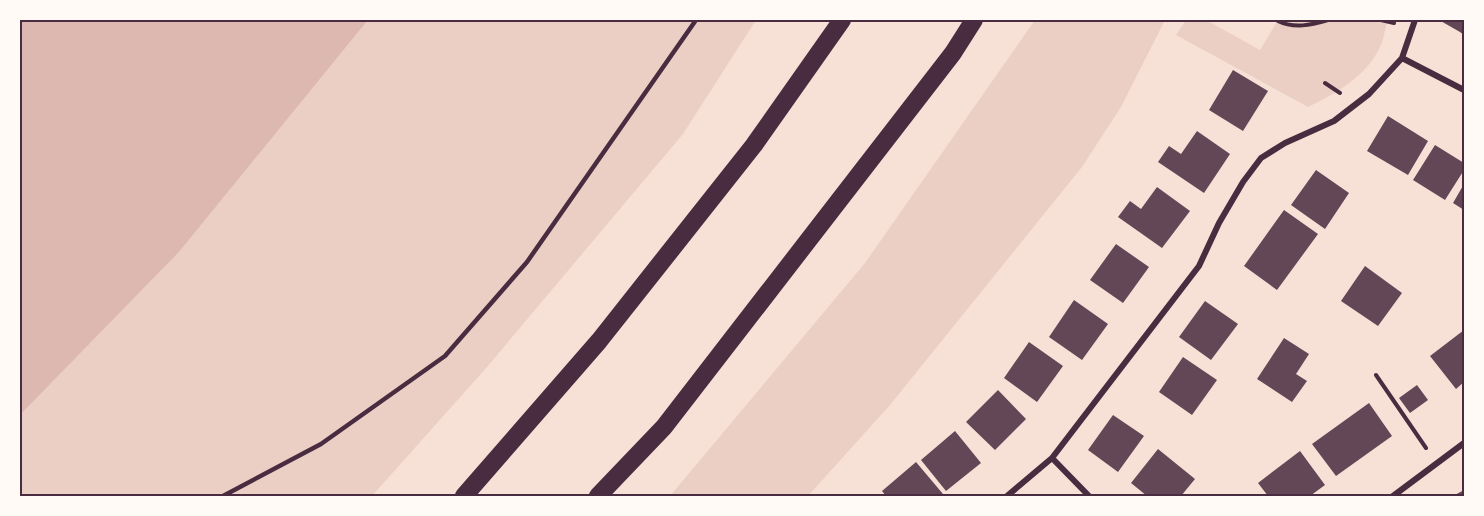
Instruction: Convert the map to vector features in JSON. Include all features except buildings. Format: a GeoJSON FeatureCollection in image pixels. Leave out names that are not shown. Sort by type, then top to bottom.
{"type":"FeatureCollection","features":[{"type":"Feature","properties":{"kind":"highway"},"geometry":{"type":"LineString","coordinates":[[464,496],[599,341],[754,145],[842,20]]}},
{"type":"Feature","properties":{"kind":"highway"},"geometry":{"type":"LineString","coordinates":[[598,496],[671,417],[953,52],[974,20]]}},
{"type":"Feature","properties":{"kind":"street"},"geometry":{"type":"LineString","coordinates":[[1007,496],[1052,458],[1199,266],[1219,223],[1243,182],[1261,158],[1285,142],[1334,121],[1369,94],[1402,58],[1415,20]]}},
{"type":"Feature","properties":{"kind":"street"},"geometry":{"type":"LineString","coordinates":[[1402,58],[1464,90]]}},
{"type":"Feature","properties":{"kind":"street"},"geometry":{"type":"LineString","coordinates":[[1393,496],[1464,442]]}},
{"type":"Feature","properties":{"kind":"street"},"geometry":{"type":"LineString","coordinates":[[1052,458],[1089,496]]}},
{"type":"Feature","properties":{"kind":"lane"},"geometry":{"type":"LineString","coordinates":[[222,496],[321,444],[445,356],[527,262],[696,20]]}},
{"type":"Feature","properties":{"kind":"path"},"geometry":{"type":"LineString","coordinates":[[1278,21],[1286,25],[1301,26],[1328,20]]}},
{"type":"Feature","properties":{"kind":"path"},"geometry":{"type":"LineString","coordinates":[[1376,375],[1437,463]]}},
{"type":"Feature","properties":{"kind":"shaded area"},"geometry":{"type":"Polygon","coordinates":[[[20,20],[368,20],[179,252],[20,415],[20,20]]]}},
{"type":"Feature","properties":{"kind":"shaded area"},"geometry":{"type":"Polygon","coordinates":[[[368,20],[756,20],[683,134],[487,367],[372,496],[20,496],[20,415],[179,252],[368,20]]]}},
{"type":"Feature","properties":{"kind":"shaded area"},"geometry":{"type":"Polygon","coordinates":[[[1035,20],[1165,20],[1121,107],[1082,167],[890,405],[808,496],[670,496],[865,263],[1035,20]]]}},
{"type":"Feature","properties":{"kind":"shaded area"},"geometry":{"type":"Polygon","coordinates":[[[1186,20],[1206,20],[1260,50],[1278,20],[1388,20],[1383,41],[1367,67],[1339,90],[1308,107],[1176,35],[1186,20]]]}}]}
